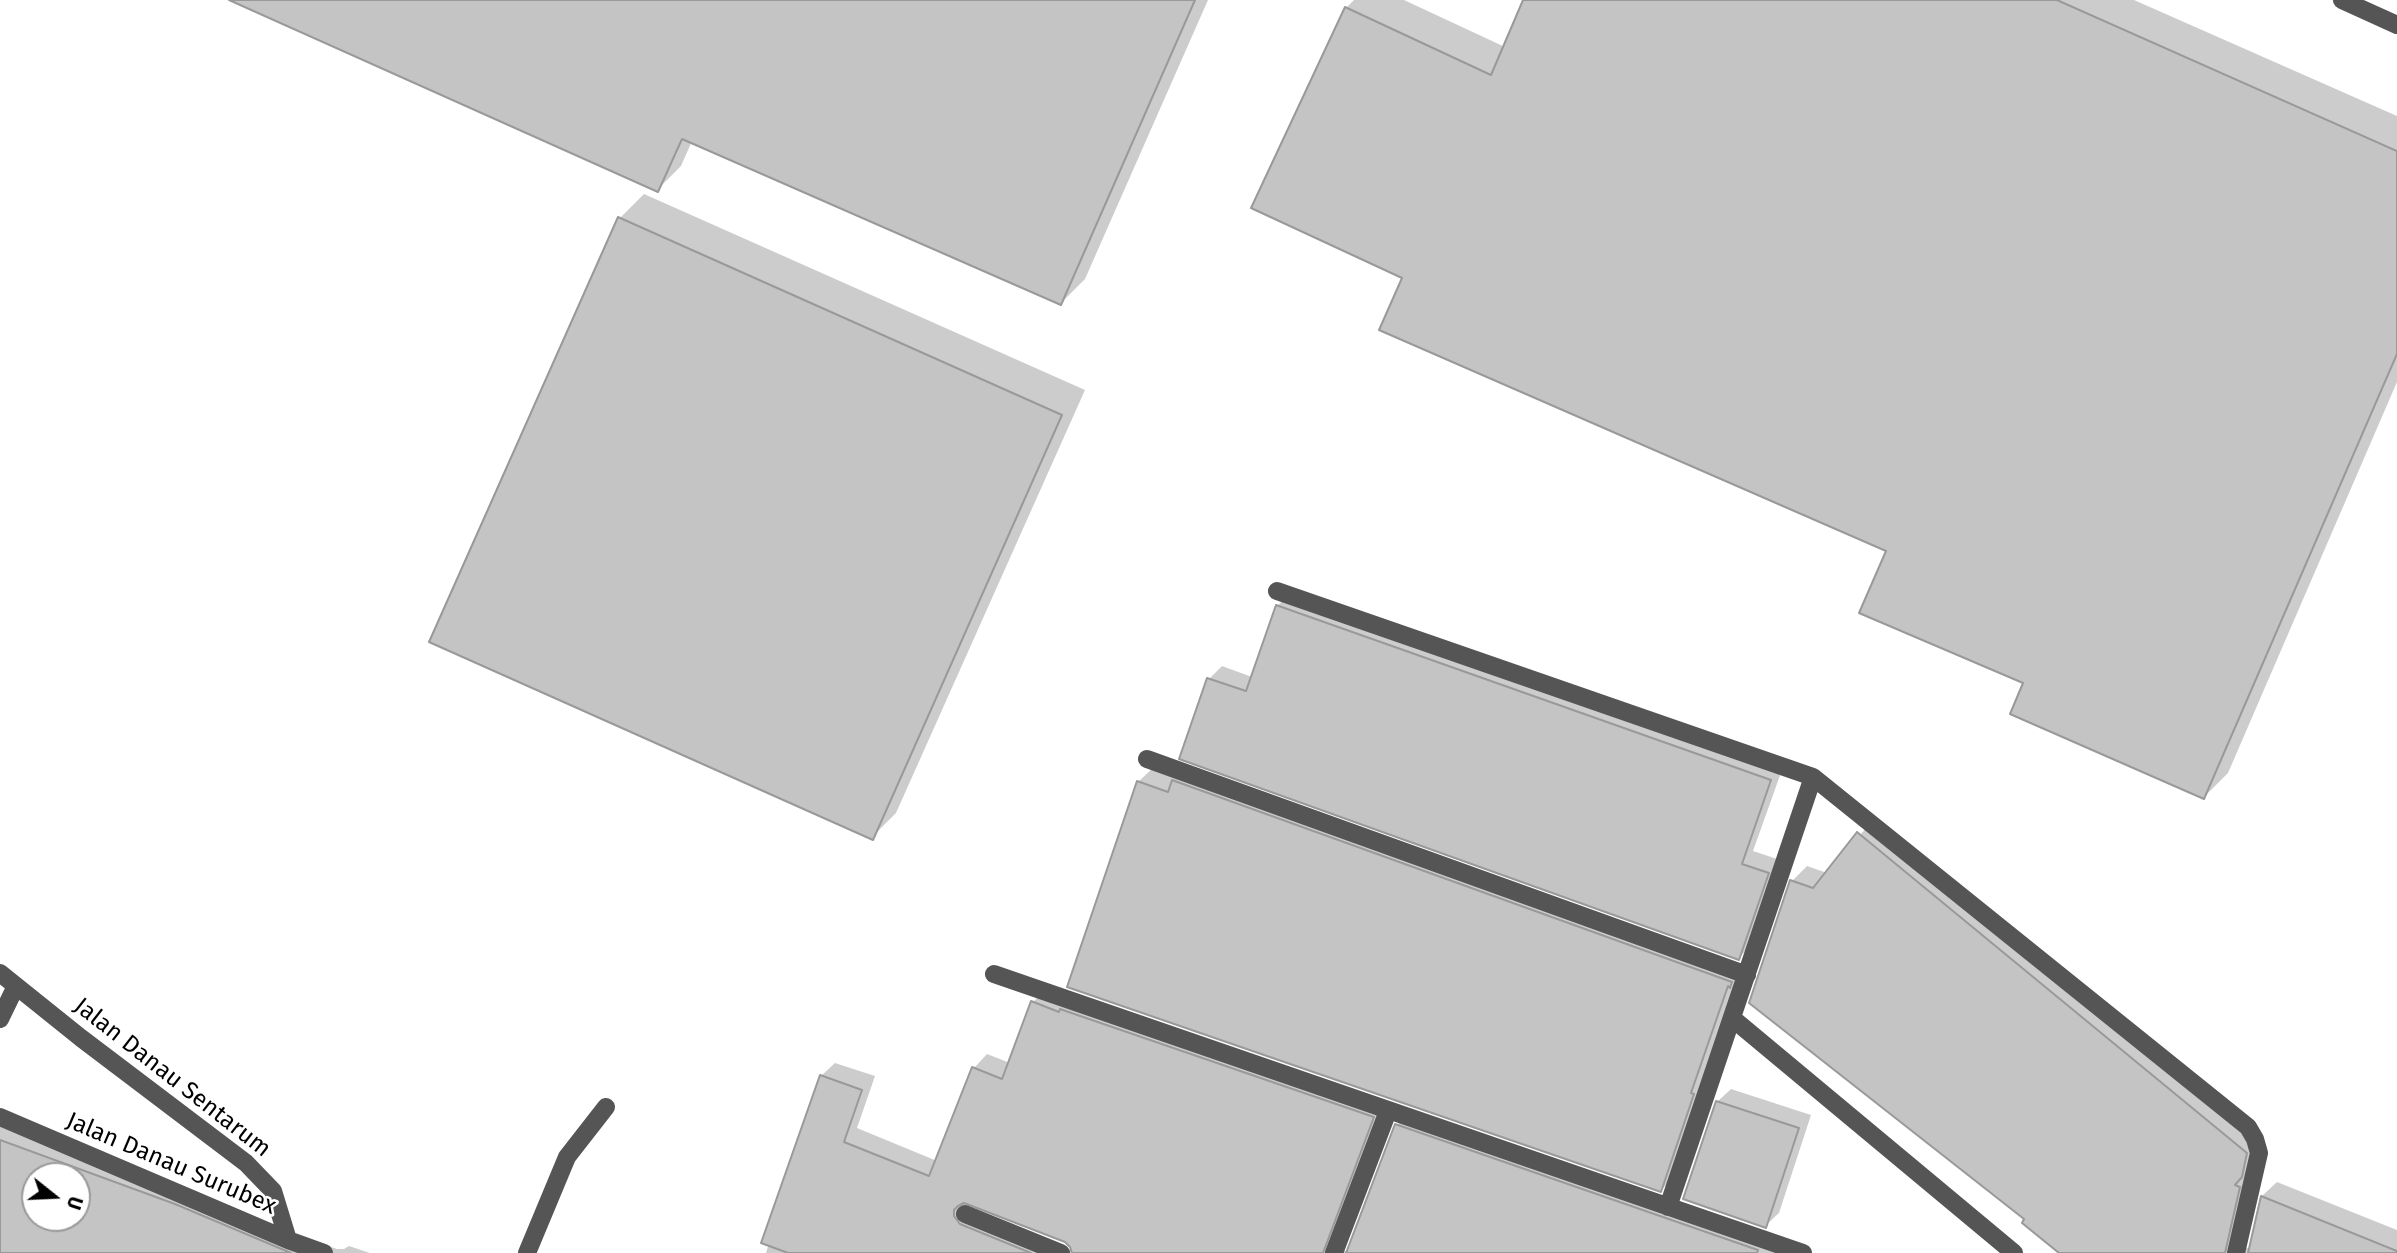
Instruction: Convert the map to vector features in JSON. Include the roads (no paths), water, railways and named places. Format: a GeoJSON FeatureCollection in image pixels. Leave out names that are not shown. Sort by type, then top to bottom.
{"type":"FeatureCollection","features":[{"type":"Feature","properties":{"kind":"street"},"geometry":{"type":"LineString","coordinates":[[2342,0],[2397,25]]}},
{"type":"Feature","properties":{"kind":"street"},"geometry":{"type":"LineString","coordinates":[[1278,591],[1813,777],[2248,1127],[2259,1153],[2258,1166],[2236,1253]]}},
{"type":"Feature","properties":{"kind":"street"},"geometry":{"type":"LineString","coordinates":[[1147,759],[1747,975]]}},
{"type":"Feature","properties":{"kind":"street"},"geometry":{"type":"LineString","coordinates":[[1668,1207],[1813,777]]}},
{"type":"Feature","properties":{"kind":"street","name":"Jalan Danau Sentarum"},"geometry":{"type":"LineString","coordinates":[[0,973],[246,1163],[273,1191],[288,1240]]}},
{"type":"Feature","properties":{"kind":"street"},"geometry":{"type":"LineString","coordinates":[[994,974],[1803,1253]]}},
{"type":"Feature","properties":{"kind":"street"},"geometry":{"type":"LineString","coordinates":[[0,1019],[16,986]]}},
{"type":"Feature","properties":{"kind":"street"},"geometry":{"type":"LineString","coordinates":[[1732,1018],[2014,1253]]}},
{"type":"Feature","properties":{"kind":"street"},"geometry":{"type":"LineString","coordinates":[[527,1253],[567,1157],[606,1107]]}},
{"type":"Feature","properties":{"kind":"street"},"geometry":{"type":"LineString","coordinates":[[1334,1253],[1388,1111]]}},
{"type":"Feature","properties":{"kind":"street","name":"Jalan Danau Surubex"},"geometry":{"type":"LineString","coordinates":[[0,1117],[324,1253]]}},
{"type":"Feature","properties":{"kind":"street"},"geometry":{"type":"LineString","coordinates":[[965,1214],[1061,1253]]}}]}
